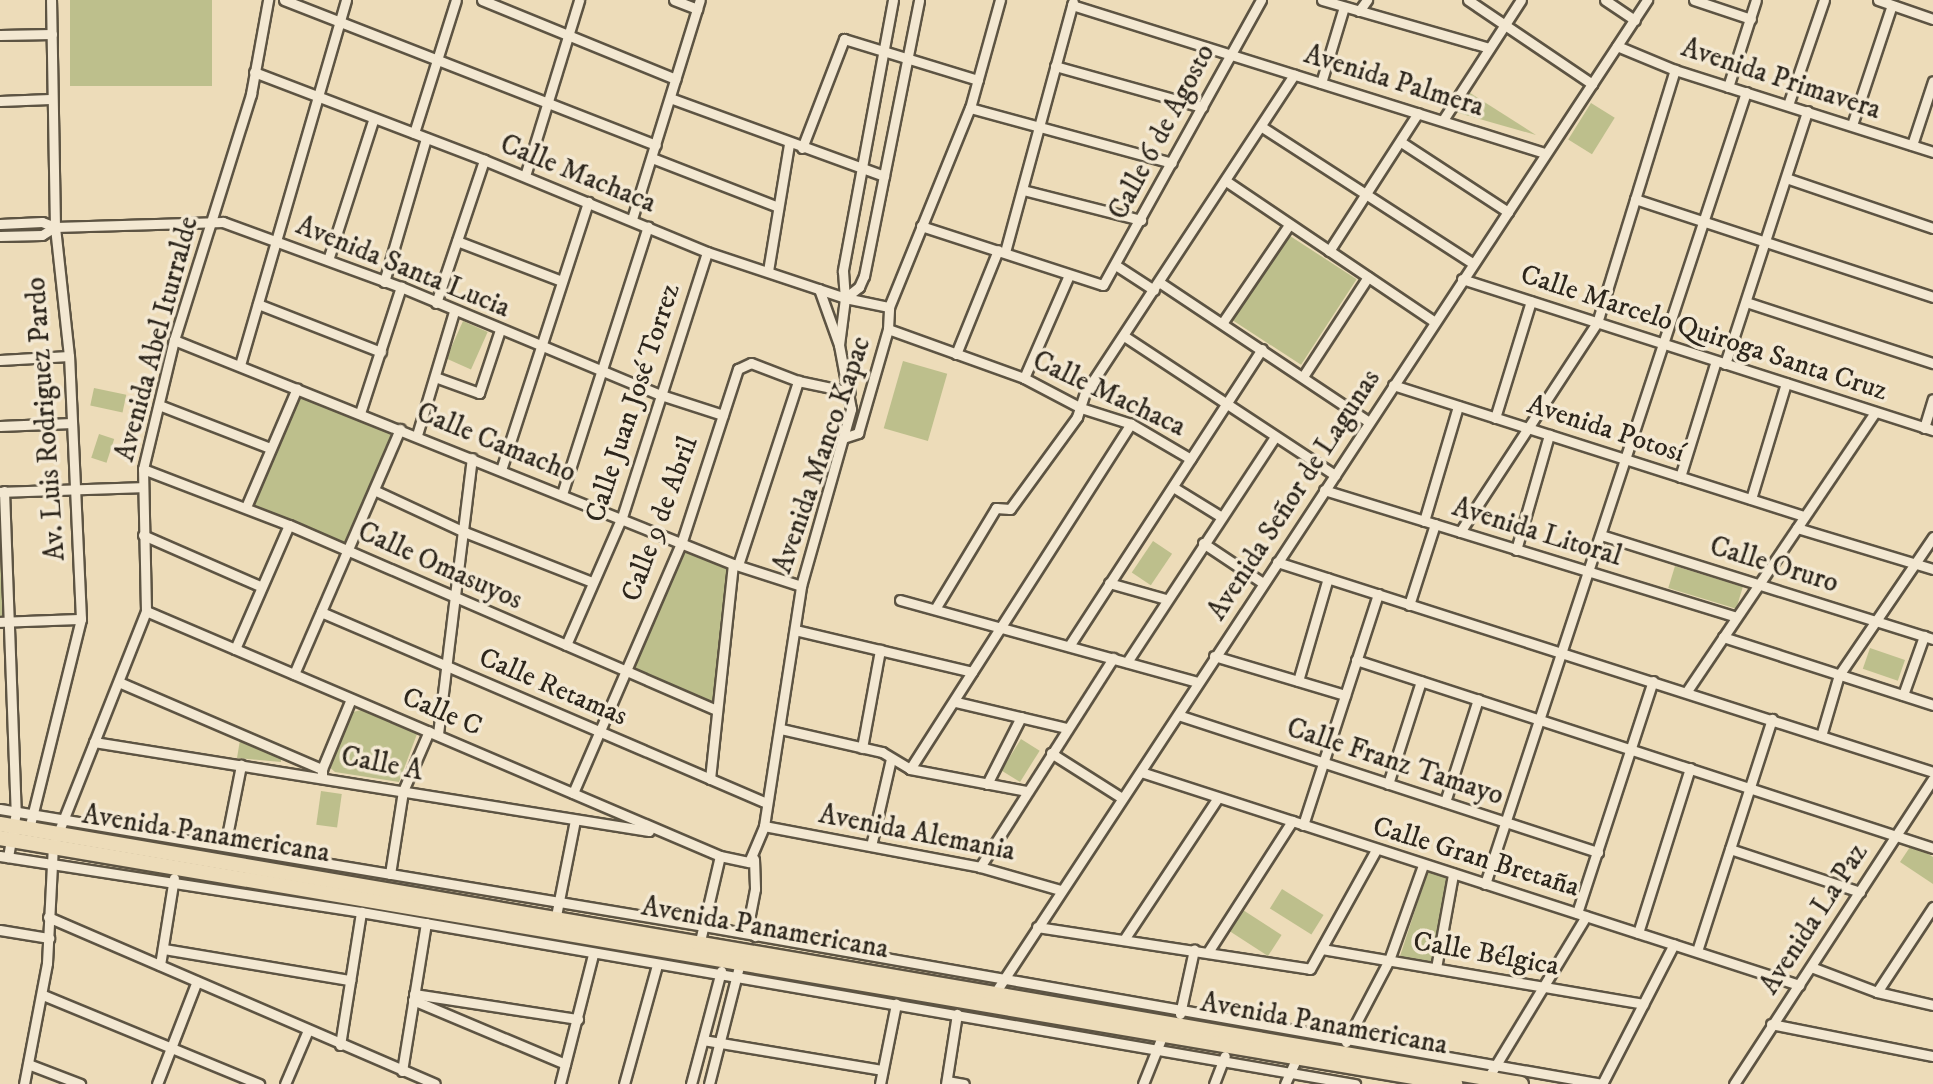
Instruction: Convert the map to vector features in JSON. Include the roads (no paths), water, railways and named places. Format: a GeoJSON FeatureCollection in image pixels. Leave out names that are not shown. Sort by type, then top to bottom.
{"type":"FeatureCollection","features":[{"type":"Feature","properties":{"kind":"highway","name":"Avenida Panamericana"},"geometry":{"type":"LineString","coordinates":[[8,828],[30,821],[55,840],[557,909],[700,941],[726,953]]}},
{"type":"Feature","properties":{"kind":"highway","name":"Avenida Panamericana"},"geometry":{"type":"LineString","coordinates":[[8,828],[176,866],[726,953],[989,1005],[1455,1084]]}},
{"type":"Feature","properties":{"kind":"highway","name":"Avenida Panamericana"},"geometry":{"type":"LineString","coordinates":[[989,1005],[1179,1017],[1492,1072],[1521,1084]]}},
{"type":"Feature","properties":{"kind":"street","name":"Av. Luis Rodriguez Pardo"},"geometry":{"type":"LineString","coordinates":[[30,821],[81,619],[69,356],[55,227],[50,99],[51,0]]}},
{"type":"Feature","properties":{"kind":"street","name":"Avenida Abel Iturralde"},"geometry":{"type":"LineString","coordinates":[[24,1084],[43,995],[49,938],[51,864],[55,840],[121,683],[146,611],[143,469],[174,340],[213,220],[254,72],[268,0]]}},
{"type":"Feature","properties":{"kind":"street"},"geometry":{"type":"LineString","coordinates":[[284,0],[656,145]]}},
{"type":"Feature","properties":{"kind":"street"},"geometry":{"type":"LineString","coordinates":[[240,365],[346,0]]}},
{"type":"Feature","properties":{"kind":"street"},"geometry":{"type":"LineString","coordinates":[[414,133],[456,0]]}},
{"type":"Feature","properties":{"kind":"street"},"geometry":{"type":"LineString","coordinates":[[482,0],[676,79]]}},
{"type":"Feature","properties":{"kind":"street"},"geometry":{"type":"LineString","coordinates":[[524,176],[579,0]]}},
{"type":"Feature","properties":{"kind":"street"},"geometry":{"type":"LineString","coordinates":[[632,219],[699,5],[674,0]]}},
{"type":"Feature","properties":{"kind":"street"},"geometry":{"type":"LineString","coordinates":[[839,345],[845,298],[843,271],[893,0]]}},
{"type":"Feature","properties":{"kind":"street"},"geometry":{"type":"LineString","coordinates":[[845,298],[864,276],[919,0]]}},
{"type":"Feature","properties":{"kind":"street","name":"Avenida Manco Kapac"},"geometry":{"type":"LineString","coordinates":[[756,937],[749,932],[748,924],[755,889],[754,859],[764,826],[802,586],[846,438],[858,433],[888,329],[889,307],[970,108],[1000,0]]}},
{"type":"Feature","properties":{"kind":"street","name":"Calle 6 de Agosto"},"geometry":{"type":"LineString","coordinates":[[1069,275],[1103,285],[1117,267],[1261,0]]}},
{"type":"Feature","properties":{"kind":"street"},"geometry":{"type":"LineString","coordinates":[[1322,0],[1489,48]]}},
{"type":"Feature","properties":{"kind":"street"},"geometry":{"type":"LineString","coordinates":[[1359,11],[1367,0]]}},
{"type":"Feature","properties":{"kind":"street"},"geometry":{"type":"LineString","coordinates":[[1468,0],[1592,84]]}},
{"type":"Feature","properties":{"kind":"street"},"geometry":{"type":"LineString","coordinates":[[1443,120],[1521,0]]}},
{"type":"Feature","properties":{"kind":"street"},"geometry":{"type":"LineString","coordinates":[[1605,0],[1635,20]]}},
{"type":"Feature","properties":{"kind":"street","name":"Avenida Señor de Lagunas"},"geometry":{"type":"LineString","coordinates":[[989,1005],[1060,890],[1141,772],[1214,656],[1647,0]]}},
{"type":"Feature","properties":{"kind":"street"},"geometry":{"type":"LineString","coordinates":[[1694,0],[1751,19]]}},
{"type":"Feature","properties":{"kind":"street"},"geometry":{"type":"LineString","coordinates":[[1728,87],[1756,0]]}},
{"type":"Feature","properties":{"kind":"street"},"geometry":{"type":"LineString","coordinates":[[1788,105],[1824,0]]}},
{"type":"Feature","properties":{"kind":"street"},"geometry":{"type":"LineString","coordinates":[[1880,0],[1933,19]]}},
{"type":"Feature","properties":{"kind":"street"},"geometry":{"type":"LineString","coordinates":[[956,354],[1002,251],[1023,190],[1072,2]]}},
{"type":"Feature","properties":{"kind":"street","name":"Avenida Palmera"},"geometry":{"type":"LineString","coordinates":[[1072,2],[1545,153]]}},
{"type":"Feature","properties":{"kind":"street"},"geometry":{"type":"LineString","coordinates":[[1852,125],[1892,5]]}},
{"type":"Feature","properties":{"kind":"street"},"geometry":{"type":"LineString","coordinates":[[1321,83],[1344,7]]}},
{"type":"Feature","properties":{"kind":"street"},"geometry":{"type":"LineString","coordinates":[[0,35],[52,34]]}},
{"type":"Feature","properties":{"kind":"street"},"geometry":{"type":"LineString","coordinates":[[802,148],[839,42],[844,39],[978,80]]}},
{"type":"Feature","properties":{"kind":"street","name":"Avenida Primavera"},"geometry":{"type":"LineString","coordinates":[[1617,46],[1675,70],[1933,152]]}},
{"type":"Feature","properties":{"kind":"street"},"geometry":{"type":"LineString","coordinates":[[1055,66],[1202,107]]}},
{"type":"Feature","properties":{"kind":"street"},"geometry":{"type":"LineString","coordinates":[[1460,532],[1597,323],[1675,70]]}},
{"type":"Feature","properties":{"kind":"street","name":"Calle Machaca"},"geometry":{"type":"LineString","coordinates":[[254,72],[484,160],[707,252],[845,298],[889,307]]}},
{"type":"Feature","properties":{"kind":"street"},"geometry":{"type":"LineString","coordinates":[[935,610],[996,508],[1010,509],[1082,408],[1085,393],[1294,75]]}},
{"type":"Feature","properties":{"kind":"street"},"geometry":{"type":"LineString","coordinates":[[1912,145],[1933,81]]}},
{"type":"Feature","properties":{"kind":"street"},"geometry":{"type":"LineString","coordinates":[[1485,884],[1590,573],[1624,459],[1746,92]]}},
{"type":"Feature","properties":{"kind":"street"},"geometry":{"type":"LineString","coordinates":[[670,98],[789,144],[884,176]]}},
{"type":"Feature","properties":{"kind":"street"},"geometry":{"type":"LineString","coordinates":[[0,101],[50,99]]}},
{"type":"Feature","properties":{"kind":"street"},"geometry":{"type":"LineString","coordinates":[[970,108],[1172,163]]}},
{"type":"Feature","properties":{"kind":"street"},"geometry":{"type":"LineString","coordinates":[[1681,477],[1721,362],[1746,302],[1807,111]]}},
{"type":"Feature","properties":{"kind":"street"},"geometry":{"type":"LineString","coordinates":[[1329,251],[1418,113]]}},
{"type":"Feature","properties":{"kind":"street"},"geometry":{"type":"LineString","coordinates":[[328,260],[374,118]]}},
{"type":"Feature","properties":{"kind":"street"},"geometry":{"type":"LineString","coordinates":[[1262,127],[1472,263]]}},
{"type":"Feature","properties":{"kind":"street"},"geometry":{"type":"LineString","coordinates":[[384,282],[426,138]]}},
{"type":"Feature","properties":{"kind":"street"},"geometry":{"type":"LineString","coordinates":[[1401,142],[1508,212]]}},
{"type":"Feature","properties":{"kind":"street"},"geometry":{"type":"LineString","coordinates":[[768,271],[776,206],[789,144]]}},
{"type":"Feature","properties":{"kind":"street"},"geometry":{"type":"LineString","coordinates":[[652,158],[776,206]]}},
{"type":"Feature","properties":{"kind":"street"},"geometry":{"type":"LineString","coordinates":[[436,303],[484,160]]}},
{"type":"Feature","properties":{"kind":"street"},"geometry":{"type":"LineString","coordinates":[[1786,178],[1933,228]]}},
{"type":"Feature","properties":{"kind":"street"},"geometry":{"type":"LineString","coordinates":[[1226,181],[1435,322]]}},
{"type":"Feature","properties":{"kind":"street"},"geometry":{"type":"LineString","coordinates":[[1023,190],[1141,220]]}},
{"type":"Feature","properties":{"kind":"street"},"geometry":{"type":"LineString","coordinates":[[1635,199],[1933,297]]}},
{"type":"Feature","properties":{"kind":"street"},"geometry":{"type":"LineString","coordinates":[[501,470],[539,345],[588,202]]}},
{"type":"Feature","properties":{"kind":"street","name":"Avenida Santa Lucia"},"geometry":{"type":"LineString","coordinates":[[0,224],[42,222],[55,227],[213,220],[401,287],[454,312],[661,395],[723,415]]}},
{"type":"Feature","properties":{"kind":"street"},"geometry":{"type":"LineString","coordinates":[[1223,323],[1289,225]]}},
{"type":"Feature","properties":{"kind":"street"},"geometry":{"type":"LineString","coordinates":[[562,494],[648,226]]}},
{"type":"Feature","properties":{"kind":"street"},"geometry":{"type":"LineString","coordinates":[[921,226],[1069,275],[1024,378]]}},
{"type":"Feature","properties":{"kind":"street","name":"Avenida Santa Lucia"},"geometry":{"type":"LineString","coordinates":[[0,236],[42,235],[55,227]]}},
{"type":"Feature","properties":{"kind":"street"},"geometry":{"type":"LineString","coordinates":[[457,241],[562,281]]}},
{"type":"Feature","properties":{"kind":"street","name":"Calle Juan José Torrez"},"geometry":{"type":"LineString","coordinates":[[566,645],[622,517],[707,252]]}},
{"type":"Feature","properties":{"kind":"street"},"geometry":{"type":"LineString","coordinates":[[1117,267],[1223,323],[1304,375],[1369,422]]}},
{"type":"Feature","properties":{"kind":"street"},"geometry":{"type":"LineString","coordinates":[[1304,375],[1368,277]]}},
{"type":"Feature","properties":{"kind":"street","name":"Calle Marcelo Quiroga Santa Cruz"},"geometry":{"type":"LineString","coordinates":[[1462,279],[1929,429]]}},
{"type":"Feature","properties":{"kind":"street"},"geometry":{"type":"LineString","coordinates":[[360,414],[401,287]]}},
{"type":"Feature","properties":{"kind":"street"},"geometry":{"type":"LineString","coordinates":[[819,289],[839,345],[850,392],[846,438]]}},
{"type":"Feature","properties":{"kind":"street"},"geometry":{"type":"LineString","coordinates":[[1495,418],[1531,301]]}},
{"type":"Feature","properties":{"kind":"street"},"geometry":{"type":"LineString","coordinates":[[1746,302],[1933,363]]}},
{"type":"Feature","properties":{"kind":"street"},"geometry":{"type":"LineString","coordinates":[[258,304],[381,352]]}},
{"type":"Feature","properties":{"kind":"street"},"geometry":{"type":"LineString","coordinates":[[417,435],[454,312]]}},
{"type":"Feature","properties":{"kind":"street","name":"Calle Machaca"},"geometry":{"type":"LineString","coordinates":[[888,329],[1024,378],[1082,408],[1131,424],[1191,459]]}},
{"type":"Feature","properties":{"kind":"street"},"geometry":{"type":"LineString","coordinates":[[435,377],[479,393],[500,330]]}},
{"type":"Feature","properties":{"kind":"street"},"geometry":{"type":"LineString","coordinates":[[1124,336],[1335,475]]}},
{"type":"Feature","properties":{"kind":"street","name":"Calle Camacho"},"geometry":{"type":"LineString","coordinates":[[174,340],[682,541],[736,565],[802,586]]}},
{"type":"Feature","properties":{"kind":"street"},"geometry":{"type":"LineString","coordinates":[[1069,646],[1227,406],[1262,348]]}},
{"type":"Feature","properties":{"kind":"street"},"geometry":{"type":"LineString","coordinates":[[0,360],[69,356]]}},
{"type":"Feature","properties":{"kind":"street","name":"Calle 9 de Abril"},"geometry":{"type":"LineString","coordinates":[[573,793],[682,541],[723,415],[743,364],[798,381],[850,392]]}},
{"type":"Feature","properties":{"kind":"street"},"geometry":{"type":"LineString","coordinates":[[710,779],[716,710],[736,565],[798,381]]}},
{"type":"Feature","properties":{"kind":"street"},"geometry":{"type":"LineString","coordinates":[[1751,499],[1786,383]]}},
{"type":"Feature","properties":{"kind":"street","name":"Avenida Potosí"},"geometry":{"type":"LineString","coordinates":[[1394,385],[1804,516]]}},
{"type":"Feature","properties":{"kind":"street"},"geometry":{"type":"LineString","coordinates":[[246,508],[297,388]]}},
{"type":"Feature","properties":{"kind":"street"},"geometry":{"type":"LineString","coordinates":[[1929,429],[1933,399]]}},
{"type":"Feature","properties":{"kind":"street"},"geometry":{"type":"LineString","coordinates":[[159,405],[271,448]]}},
{"type":"Feature","properties":{"kind":"street"},"geometry":{"type":"LineString","coordinates":[[1424,521],[1458,406]]}},
{"type":"Feature","properties":{"kind":"street"},"geometry":{"type":"LineString","coordinates":[[1687,691],[1874,412]]}},
{"type":"Feature","properties":{"kind":"street"},"geometry":{"type":"LineString","coordinates":[[0,426],[72,423]]}},
{"type":"Feature","properties":{"kind":"street"},"geometry":{"type":"LineString","coordinates":[[910,769],[956,702],[972,672],[1131,424]]}},
{"type":"Feature","properties":{"kind":"street"},"geometry":{"type":"LineString","coordinates":[[294,674],[376,491],[400,429]]}},
{"type":"Feature","properties":{"kind":"street"},"geometry":{"type":"LineString","coordinates":[[1516,550],[1549,435]]}},
{"type":"Feature","properties":{"kind":"street"},"geometry":{"type":"LineString","coordinates":[[1127,662],[1220,516],[1275,437]]}},
{"type":"Feature","properties":{"kind":"street"},"geometry":{"type":"LineString","coordinates":[[390,874],[403,791],[433,733],[447,666],[472,458]]}},
{"type":"Feature","properties":{"kind":"street","name":"Calle Omasuyos"},"geometry":{"type":"LineString","coordinates":[[143,469],[289,525],[455,600],[716,710]]}},
{"type":"Feature","properties":{"kind":"street"},"geometry":{"type":"LineString","coordinates":[[4,856],[8,828],[2,491],[142,487]]}},
{"type":"Feature","properties":{"kind":"street"},"geometry":{"type":"LineString","coordinates":[[1173,487],[1220,516]]}},
{"type":"Feature","properties":{"kind":"street","name":"Avenida Litoral"},"geometry":{"type":"LineString","coordinates":[[1324,490],[1737,617]]}},
{"type":"Feature","properties":{"kind":"street"},"geometry":{"type":"LineString","coordinates":[[376,491],[462,531],[592,582]]}},
{"type":"Feature","properties":{"kind":"street"},"geometry":{"type":"LineString","coordinates":[[1409,605],[1435,524]]}},
{"type":"Feature","properties":{"kind":"street"},"geometry":{"type":"LineString","coordinates":[[235,649],[260,586],[289,525]]}},
{"type":"Feature","properties":{"kind":"street"},"geometry":{"type":"LineString","coordinates":[[1797,528],[1933,569]]}},
{"type":"Feature","properties":{"kind":"street"},"geometry":{"type":"LineString","coordinates":[[143,535],[260,586]]}},
{"type":"Feature","properties":{"kind":"street","name":"Calle Oruro"},"geometry":{"type":"LineString","coordinates":[[1601,535],[1929,637]]}},
{"type":"Feature","properties":{"kind":"street"},"geometry":{"type":"LineString","coordinates":[[1821,736],[1839,675],[1933,537]]}},
{"type":"Feature","properties":{"kind":"street"},"geometry":{"type":"LineString","coordinates":[[1203,543],[1263,583]]}},
{"type":"Feature","properties":{"kind":"street"},"geometry":{"type":"LineString","coordinates":[[1277,562],[1687,691],[1933,772]]}},
{"type":"Feature","properties":{"kind":"street"},"geometry":{"type":"LineString","coordinates":[[1298,681],[1328,578]]}},
{"type":"Feature","properties":{"kind":"street"},"geometry":{"type":"LineString","coordinates":[[1109,583],[1166,599]]}},
{"type":"Feature","properties":{"kind":"street"},"geometry":{"type":"LineString","coordinates":[[1303,825],[1378,594]]}},
{"type":"Feature","properties":{"kind":"street"},"geometry":{"type":"LineString","coordinates":[[900,600],[1198,682]]}},
{"type":"Feature","properties":{"kind":"street","name":"Calle C"},"geometry":{"type":"LineString","coordinates":[[146,611],[720,856]]}},
{"type":"Feature","properties":{"kind":"street","name":"Calle Retamas"},"geometry":{"type":"LineString","coordinates":[[321,612],[767,803]]}},
{"type":"Feature","properties":{"kind":"street"},"geometry":{"type":"LineString","coordinates":[[5,621],[81,619]]}},
{"type":"Feature","properties":{"kind":"street"},"geometry":{"type":"LineString","coordinates":[[795,629],[972,672]]}},
{"type":"Feature","properties":{"kind":"street"},"geometry":{"type":"LineString","coordinates":[[1723,637],[1933,705]]}},
{"type":"Feature","properties":{"kind":"street"},"geometry":{"type":"LineString","coordinates":[[1903,695],[1929,637]]}},
{"type":"Feature","properties":{"kind":"street"},"geometry":{"type":"LineString","coordinates":[[862,748],[880,650]]}},
{"type":"Feature","properties":{"kind":"street"},"geometry":{"type":"LineString","coordinates":[[1214,656],[1345,695]]}},
{"type":"Feature","properties":{"kind":"street"},"geometry":{"type":"LineString","coordinates":[[980,867],[1113,659]]}},
{"type":"Feature","properties":{"kind":"street"},"geometry":{"type":"LineString","coordinates":[[1356,660],[1897,833],[1933,848]]}},
{"type":"Feature","properties":{"kind":"street"},"geometry":{"type":"LineString","coordinates":[[1388,784],[1421,681]]}},
{"type":"Feature","properties":{"kind":"street"},"geometry":{"type":"LineString","coordinates":[[1653,681],[1598,852],[1582,914],[1492,1072],[1602,1084],[1674,944]]}},
{"type":"Feature","properties":{"kind":"street"},"geometry":{"type":"LineString","coordinates":[[121,683],[322,772],[351,699]]}},
{"type":"Feature","properties":{"kind":"street"},"geometry":{"type":"LineString","coordinates":[[1445,803],[1478,699]]}},
{"type":"Feature","properties":{"kind":"street"},"geometry":{"type":"LineString","coordinates":[[956,702],[1067,728]]}},
{"type":"Feature","properties":{"kind":"street","name":"Calle Franz Tamayo"},"geometry":{"type":"LineString","coordinates":[[1178,715],[1598,852]]}},
{"type":"Feature","properties":{"kind":"street"},"geometry":{"type":"LineString","coordinates":[[988,784],[1021,717]]}},
{"type":"Feature","properties":{"kind":"street"},"geometry":{"type":"LineString","coordinates":[[1697,951],[1772,719]]}},
{"type":"Feature","properties":{"kind":"street"},"geometry":{"type":"LineString","coordinates":[[781,729],[862,748],[910,769],[1026,792]]}},
{"type":"Feature","properties":{"kind":"street","name":"Calle A"},"geometry":{"type":"LineString","coordinates":[[94,742],[241,765],[322,772],[403,791],[661,833]]}},
{"type":"Feature","properties":{"kind":"street"},"geometry":{"type":"LineString","coordinates":[[1051,753],[1122,798]]}},
{"type":"Feature","properties":{"kind":"street"},"geometry":{"type":"LineString","coordinates":[[871,846],[891,759]]}},
{"type":"Feature","properties":{"kind":"street"},"geometry":{"type":"LineString","coordinates":[[225,846],[241,765]]}},
{"type":"Feature","properties":{"kind":"street"},"geometry":{"type":"LineString","coordinates":[[1638,933],[1690,768]]}},
{"type":"Feature","properties":{"kind":"street","name":"Calle Gran Bretaña"},"geometry":{"type":"LineString","coordinates":[[1141,772],[1217,799],[1799,985]]}},
{"type":"Feature","properties":{"kind":"street","name":"Avenida La Paz"},"geometry":{"type":"LineString","coordinates":[[1734,1084],[1933,779]]}},
{"type":"Feature","properties":{"kind":"street"},"geometry":{"type":"LineString","coordinates":[[1125,938],[1217,799]]}},
{"type":"Feature","properties":{"kind":"street"},"geometry":{"type":"LineString","coordinates":[[0,809],[8,828]]}},
{"type":"Feature","properties":{"kind":"street","name":"Avenida Panamericana"},"geometry":{"type":"LineString","coordinates":[[30,821],[62,819],[390,874],[557,909],[704,926],[1003,979],[1179,1017]]}},
{"type":"Feature","properties":{"kind":"street"},"geometry":{"type":"LineString","coordinates":[[557,909],[575,821]]}},
{"type":"Feature","properties":{"kind":"street"},"geometry":{"type":"LineString","coordinates":[[1208,952],[1292,821]]}},
{"type":"Feature","properties":{"kind":"street","name":"Avenida Alemania"},"geometry":{"type":"LineString","coordinates":[[764,826],[980,867],[1060,890]]}},
{"type":"Feature","properties":{"kind":"street"},"geometry":{"type":"LineString","coordinates":[[1730,849],[1860,891]]}},
{"type":"Feature","properties":{"kind":"street"},"geometry":{"type":"LineString","coordinates":[[1037,927],[1125,938],[1310,969],[1376,850]]}},
{"type":"Feature","properties":{"kind":"street","name":"Avenida Panamericana"},"geometry":{"type":"LineString","coordinates":[[4,856],[361,912],[593,955],[957,1014],[989,1005],[1157,1048],[1354,1084]]}},
{"type":"Feature","properties":{"kind":"street"},"geometry":{"type":"LineString","coordinates":[[700,941],[720,856],[743,863],[754,859]]}},
{"type":"Feature","properties":{"kind":"street"},"geometry":{"type":"LineString","coordinates":[[1345,1045],[1389,960],[1423,864]]}},
{"type":"Feature","properties":{"kind":"street"},"geometry":{"type":"LineString","coordinates":[[160,965],[176,866]]}},
{"type":"Feature","properties":{"kind":"street"},"geometry":{"type":"LineString","coordinates":[[1436,968],[1453,874]]}},
{"type":"Feature","properties":{"kind":"street"},"geometry":{"type":"LineString","coordinates":[[1877,992],[1933,907]]}},
{"type":"Feature","properties":{"kind":"street"},"geometry":{"type":"LineString","coordinates":[[340,1045],[361,912]]}},
{"type":"Feature","properties":{"kind":"street"},"geometry":{"type":"LineString","coordinates":[[48,917],[435,1084]]}},
{"type":"Feature","properties":{"kind":"street"},"geometry":{"type":"LineString","coordinates":[[402,1071],[426,923]]}},
{"type":"Feature","properties":{"kind":"street"},"geometry":{"type":"LineString","coordinates":[[0,930],[49,938]]}},
{"type":"Feature","properties":{"kind":"street"},"geometry":{"type":"LineString","coordinates":[[164,949],[350,980]]}},
{"type":"Feature","properties":{"kind":"street","name":"Calle Bélgica"},"geometry":{"type":"LineString","coordinates":[[1322,949],[1643,1004]]}},
{"type":"Feature","properties":{"kind":"street"},"geometry":{"type":"LineString","coordinates":[[1179,1017],[1194,950]]}},
{"type":"Feature","properties":{"kind":"street"},"geometry":{"type":"LineString","coordinates":[[691,1084],[726,953]]}},
{"type":"Feature","properties":{"kind":"street"},"geometry":{"type":"LineString","coordinates":[[560,1084],[593,955]]}},
{"type":"Feature","properties":{"kind":"street"},"geometry":{"type":"LineString","coordinates":[[709,1084],[742,956]]}},
{"type":"Feature","properties":{"kind":"street"},"geometry":{"type":"LineString","coordinates":[[624,1084],[657,965]]}},
{"type":"Feature","properties":{"kind":"street"},"geometry":{"type":"LineString","coordinates":[[1811,967],[1877,992],[1933,1005]]}},
{"type":"Feature","properties":{"kind":"street"},"geometry":{"type":"LineString","coordinates":[[158,1084],[197,981]]}},
{"type":"Feature","properties":{"kind":"street"},"geometry":{"type":"LineString","coordinates":[[43,995],[259,1084]]}},
{"type":"Feature","properties":{"kind":"street"},"geometry":{"type":"LineString","coordinates":[[413,997],[578,1019]]}},
{"type":"Feature","properties":{"kind":"street"},"geometry":{"type":"LineString","coordinates":[[413,997],[565,1064]]}},
{"type":"Feature","properties":{"kind":"street"},"geometry":{"type":"LineString","coordinates":[[880,1084],[896,1004]]}},
{"type":"Feature","properties":{"kind":"street"},"geometry":{"type":"LineString","coordinates":[[957,1014],[947,1083],[964,1084]]}},
{"type":"Feature","properties":{"kind":"street"},"geometry":{"type":"LineString","coordinates":[[1772,1024],[1933,1056]]}},
{"type":"Feature","properties":{"kind":"street"},"geometry":{"type":"LineString","coordinates":[[285,1084],[308,1030]]}},
{"type":"Feature","properties":{"kind":"street"},"geometry":{"type":"LineString","coordinates":[[1143,1084],[1163,1034]]}},
{"type":"Feature","properties":{"kind":"street"},"geometry":{"type":"LineString","coordinates":[[703,1040],[882,1070]]}},
{"type":"Feature","properties":{"kind":"street"},"geometry":{"type":"LineString","coordinates":[[1214,1084],[1229,1046]]}},
{"type":"Feature","properties":{"kind":"street"},"geometry":{"type":"LineString","coordinates":[[1285,1084],[1297,1057]]}},
{"type":"Feature","properties":{"kind":"street"},"geometry":{"type":"LineString","coordinates":[[28,1064],[80,1084]]}}]}
